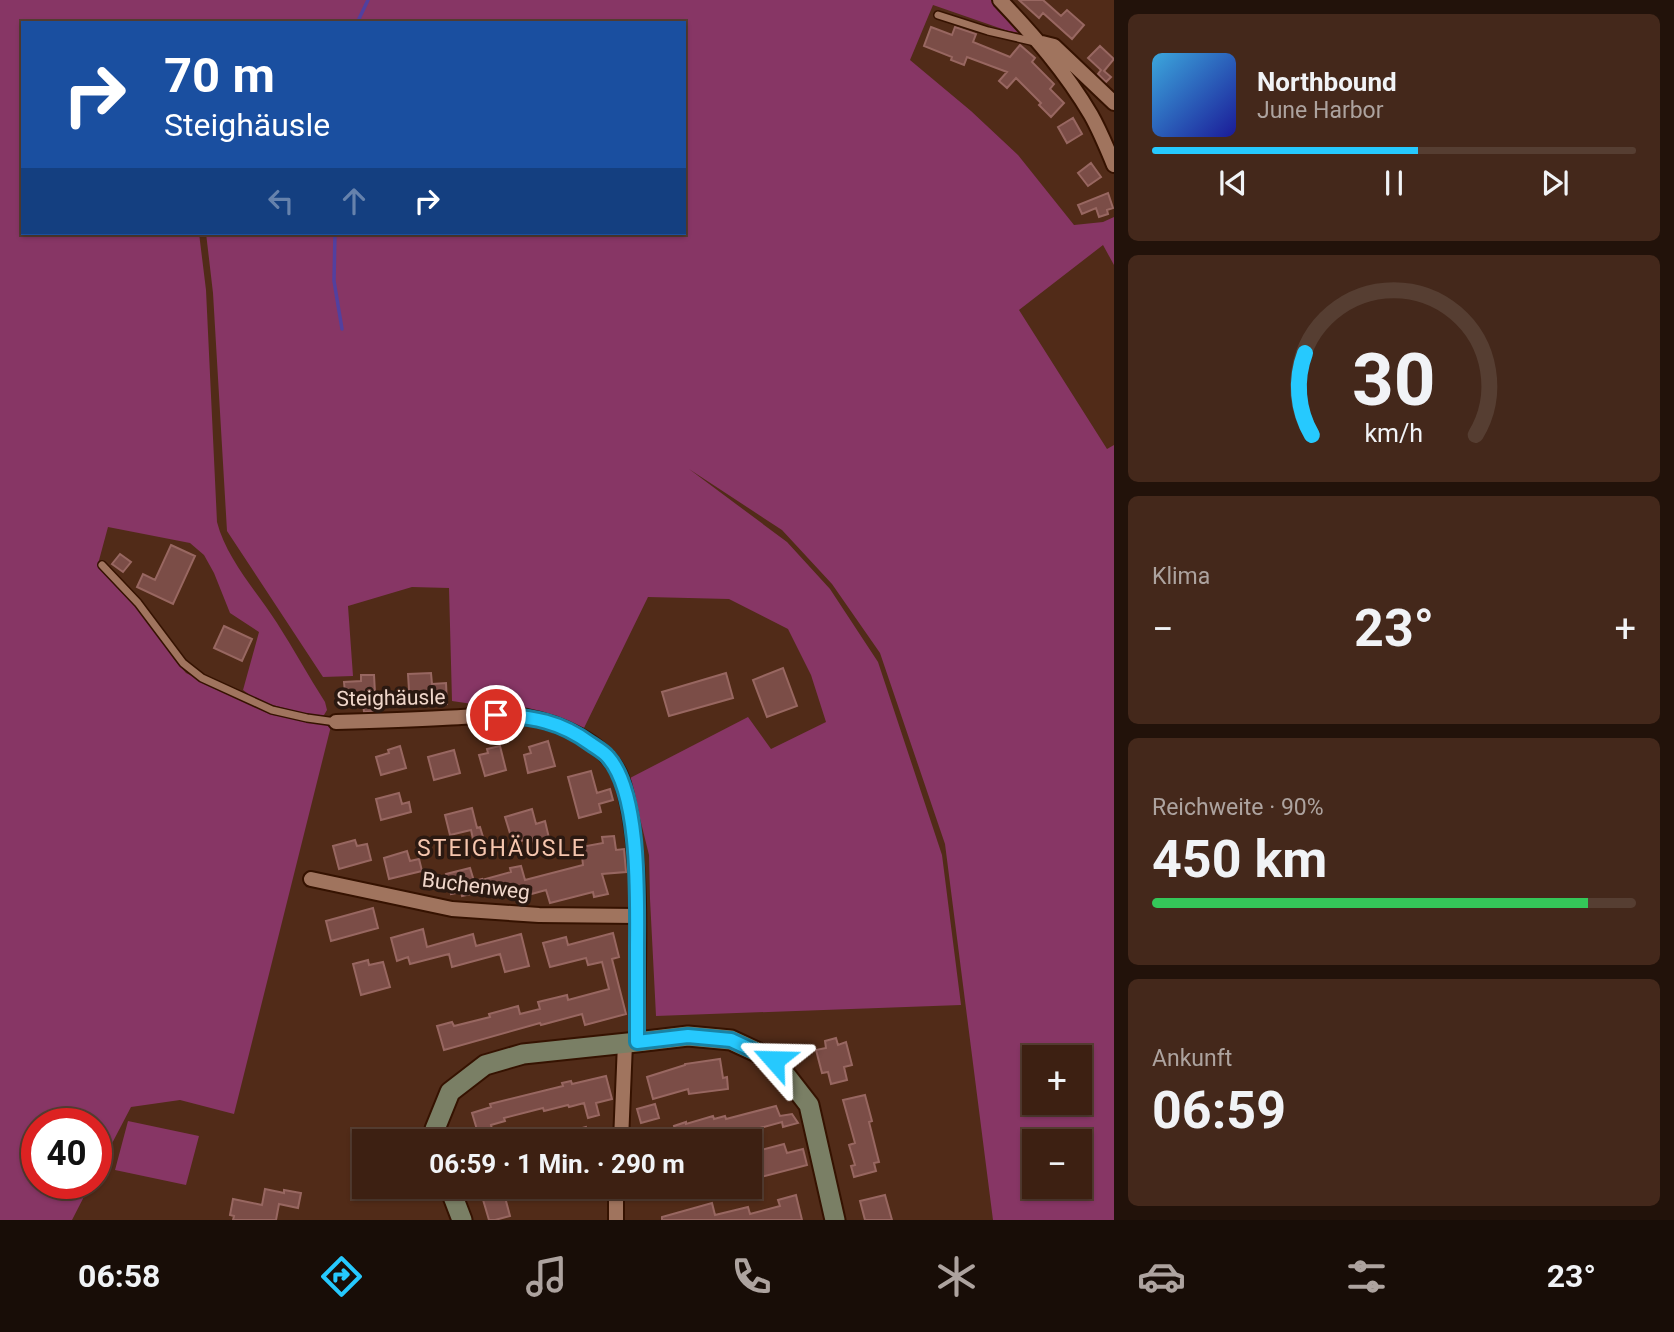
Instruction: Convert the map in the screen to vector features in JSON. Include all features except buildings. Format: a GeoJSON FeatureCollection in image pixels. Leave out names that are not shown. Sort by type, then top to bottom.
{"type":"FeatureCollection","features":[{"type":"Feature","properties":{"kind":"street"},"geometry":{"type":"LineString","coordinates":[[1000,0],[1041,43],[1070,81],[1093,118],[1114,165]]}},
{"type":"Feature","properties":{"kind":"street"},"geometry":{"type":"LineString","coordinates":[[1041,43],[1054,46],[1114,103]]}},
{"type":"Feature","properties":{"kind":"street","name":"Steighäusle"},"geometry":{"type":"LineString","coordinates":[[336,722],[496,715],[525,717],[543,720],[575,732],[608,756],[620,774],[636,847],[637,916],[631,1042],[622,1129]]}},
{"type":"Feature","properties":{"kind":"street","name":"Buchenweg"},"geometry":{"type":"LineString","coordinates":[[311,879],[452,909],[540,915],[637,916]]}},
{"type":"Feature","properties":{"kind":"street"},"geometry":{"type":"LineString","coordinates":[[435,1129],[450,1092],[485,1066],[523,1054],[688,1036],[731,1040],[774,1060],[809,1105],[835,1220]]}},
{"type":"Feature","properties":{"kind":"street"},"geometry":{"type":"LineString","coordinates":[[454,1199],[461,1220]]}},
{"type":"Feature","properties":{"kind":"street"},"geometry":{"type":"LineString","coordinates":[[616,1199],[616,1220]]}},
{"type":"Feature","properties":{"kind":"lane"},"geometry":{"type":"LineString","coordinates":[[938,15],[988,31],[1041,43]]}},
{"type":"Feature","properties":{"kind":"lane","name":"Steighäusle"},"geometry":{"type":"LineString","coordinates":[[102,565],[138,603],[183,663],[201,678],[272,710],[336,722]]}},
{"type":"Feature","properties":{"kind":"shaded area"},"geometry":{"type":"Polygon","coordinates":[[[0,0],[991,0],[1027,34],[1008,31],[933,5],[910,60],[1018,155],[1074,225],[1103,222],[1114,217],[1114,265],[1103,245],[1019,310],[1107,449],[1114,445],[1114,1220],[993,1220],[945,844],[880,653],[832,584],[782,530],[689,469],[787,542],[830,589],[878,662],[942,855],[961,1005],[656,1016],[649,855],[630,778],[748,717],[771,749],[826,722],[811,675],[788,629],[729,599],[648,597],[584,728],[527,712],[452,701],[449,588],[412,587],[348,606],[353,676],[323,677],[227,531],[213,293],[206,235],[686,235],[686,21],[21,21],[21,235],[199,235],[206,290],[217,522],[227,549],[277,623],[325,702],[327,710],[324,715],[317,717],[258,701],[243,690],[259,632],[230,613],[204,555],[190,543],[108,527],[98,564],[149,621],[186,673],[273,715],[331,726],[234,1114],[180,1100],[131,1107],[112,1143],[112,1108],[21,1108],[21,1199],[83,1199],[72,1220],[0,1220],[0,0]]]}},
{"type":"Feature","properties":{"kind":"shaded area"},"geometry":{"type":"Polygon","coordinates":[[[128,1121],[199,1136],[186,1185],[115,1170],[128,1121]]]}},
{"type":"Feature","properties":{"kind":"waterway"},"geometry":{"type":"LineString","coordinates":[[358,21],[368,0]]}},
{"type":"Feature","properties":{"kind":"waterway"},"geometry":{"type":"LineString","coordinates":[[335,235],[334,281],[342,329]]}},
{"type":"Feature","properties":{"kind":"district","name":"STEIGHÄUSLE"},"geometry":{"type":"Point","coordinates":[502,848]}},
{"type":"Feature","properties":{"kind":"route"},"geometry":{"type":"LineString","coordinates":[[496,715],[543,720],[575,732],[608,756],[620,774],[636,847],[637,1042],[688,1036],[731,1040],[774,1060]]}}]}
